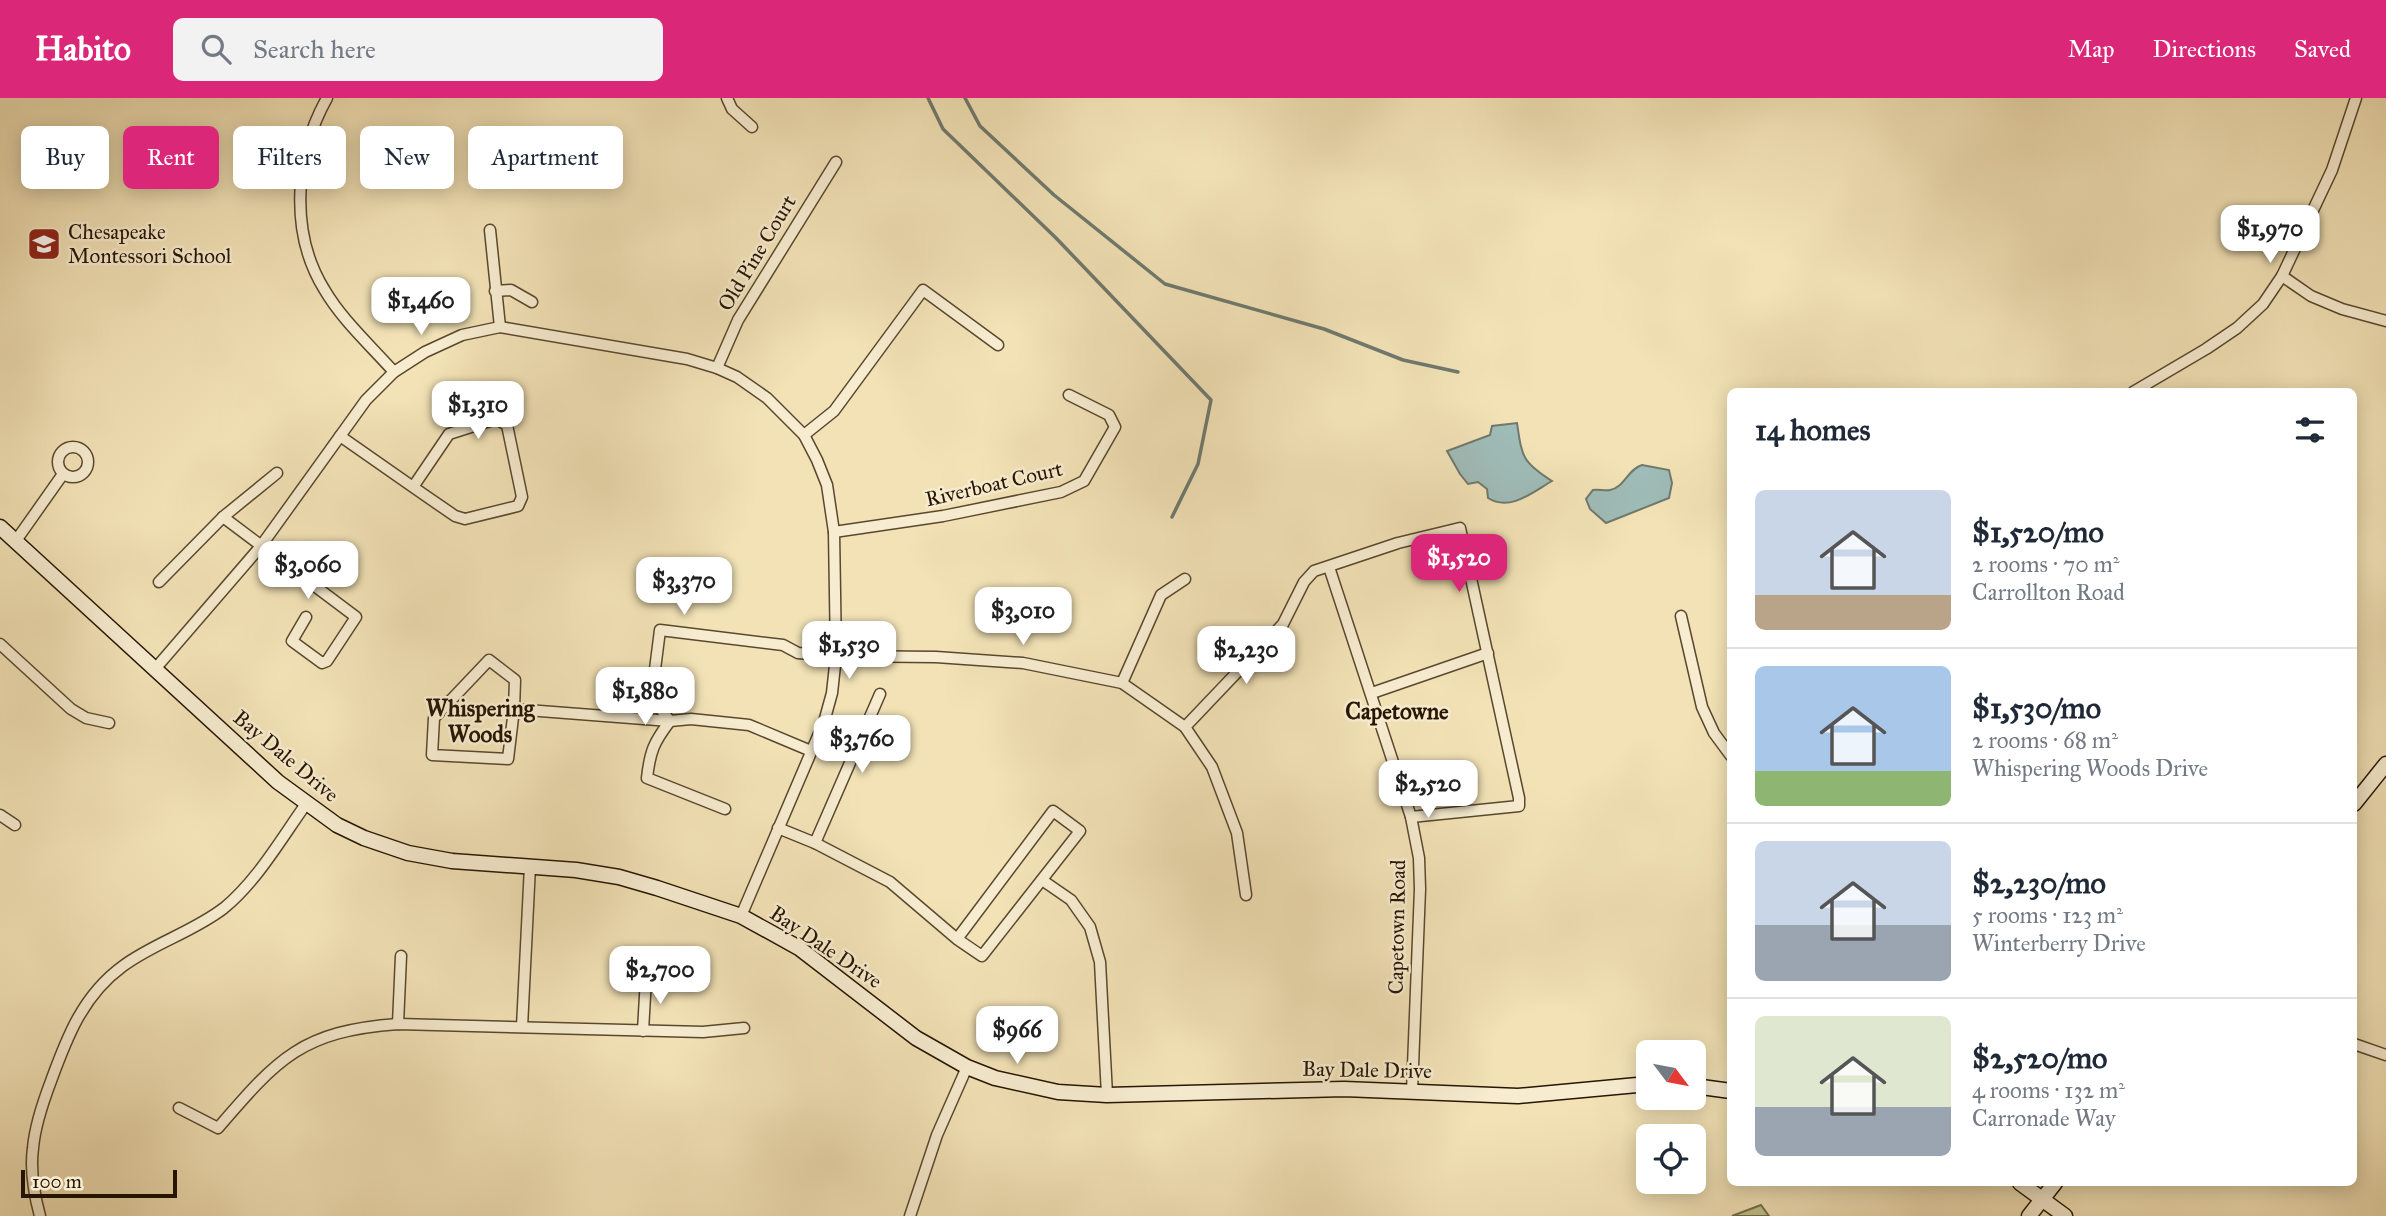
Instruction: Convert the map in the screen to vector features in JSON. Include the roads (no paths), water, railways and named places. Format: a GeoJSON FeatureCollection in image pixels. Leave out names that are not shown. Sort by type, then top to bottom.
{"type":"FeatureCollection","features":[{"type":"Feature","properties":{"kind":"street"},"geometry":{"type":"LineString","coordinates":[[327,98],[311,129],[303,158],[302,216],[310,262],[335,306],[394,372]]}},
{"type":"Feature","properties":{"kind":"street"},"geometry":{"type":"LineString","coordinates":[[727,98],[732,109],[752,127]]}},
{"type":"Feature","properties":{"kind":"street"},"geometry":{"type":"LineString","coordinates":[[2140,388],[2237,328],[2263,304],[2283,275],[2332,170],[2356,98]]}},
{"type":"Feature","properties":{"kind":"street","name":"Old Pine Court"},"geometry":{"type":"LineString","coordinates":[[717,368],[738,320],[836,162]]}},
{"type":"Feature","properties":{"kind":"street"},"geometry":{"type":"LineString","coordinates":[[490,230],[500,327]]}},
{"type":"Feature","properties":{"kind":"street"},"geometry":{"type":"LineString","coordinates":[[2283,275],[2311,296],[2342,309],[2386,321]]}},
{"type":"Feature","properties":{"kind":"street"},"geometry":{"type":"LineString","coordinates":[[495,291],[511,290],[532,302]]}},
{"type":"Feature","properties":{"kind":"street"},"geometry":{"type":"LineString","coordinates":[[804,435],[834,411],[923,290],[998,345]]}},
{"type":"Feature","properties":{"kind":"street"},"geometry":{"type":"LineString","coordinates":[[155,669],[261,546],[366,400],[394,372],[425,352],[462,335],[500,327],[687,359],[717,368],[737,377],[767,398],[804,435],[827,485],[834,532],[836,656],[832,693],[824,722],[741,916]]}},
{"type":"Feature","properties":{"kind":"street","name":"Riverboat Court"},"geometry":{"type":"LineString","coordinates":[[834,532],[943,516],[1035,498],[1061,492],[1084,481],[1115,427],[1109,415],[1069,395]]}},
{"type":"Feature","properties":{"kind":"street"},"geometry":{"type":"LineString","coordinates":[[340,436],[455,516],[466,519],[518,506],[522,497],[507,425],[496,419],[449,434],[413,486]]}},
{"type":"Feature","properties":{"kind":"street"},"geometry":{"type":"LineString","coordinates":[[159,582],[223,516],[277,473]]}},
{"type":"Feature","properties":{"kind":"street"},"geometry":{"type":"LineString","coordinates":[[15,542],[63,474]]}},
{"type":"Feature","properties":{"kind":"street"},"geometry":{"type":"LineString","coordinates":[[223,516],[356,617],[327,661],[322,663],[292,640],[306,617]]}},
{"type":"Feature","properties":{"kind":"street","name":"Bay Dale Drive"},"geometry":{"type":"LineString","coordinates":[[0,527],[278,782],[337,825],[364,838],[408,853],[452,861],[576,870],[619,877],[741,916],[799,948],[916,1038],[967,1067],[1003,1080],[1058,1093],[1107,1095],[1226,1091],[1412,1091],[1518,1096],[1636,1085]]}},
{"type":"Feature","properties":{"kind":"street"},"geometry":{"type":"LineString","coordinates":[[1185,727],[1283,624],[1304,582],[1314,571],[1398,543],[1461,528],[1520,798],[1518,806],[1411,817]]}},
{"type":"Feature","properties":{"kind":"street","name":"Capetown Road"},"geometry":{"type":"LineString","coordinates":[[1329,567],[1411,817],[1419,858],[1412,1091]]}},
{"type":"Feature","properties":{"kind":"street"},"geometry":{"type":"LineString","coordinates":[[1122,683],[1161,596],[1185,579]]}},
{"type":"Feature","properties":{"kind":"street"},"geometry":{"type":"LineString","coordinates":[[1681,617],[1702,706],[1714,733],[1727,751]]}},
{"type":"Feature","properties":{"kind":"street"},"geometry":{"type":"LineString","coordinates":[[670,721],[655,702],[652,693],[660,630],[783,645],[798,653],[936,657],[1023,663],[1122,683],[1185,727],[1212,767],[1237,833],[1246,895]]}},
{"type":"Feature","properties":{"kind":"street"},"geometry":{"type":"LineString","coordinates":[[0,644],[71,709],[86,718],[109,723]]}},
{"type":"Feature","properties":{"kind":"street"},"geometry":{"type":"LineString","coordinates":[[1372,693],[1488,653]]}},
{"type":"Feature","properties":{"kind":"street"},"geometry":{"type":"LineString","coordinates":[[489,660],[515,680],[514,709],[508,759],[432,755],[434,718],[489,660]]}},
{"type":"Feature","properties":{"kind":"street"},"geometry":{"type":"LineString","coordinates":[[815,843],[880,694]]}},
{"type":"Feature","properties":{"kind":"street"},"geometry":{"type":"LineString","coordinates":[[514,709],[749,725],[811,751]]}},
{"type":"Feature","properties":{"kind":"street"},"geometry":{"type":"LineString","coordinates":[[670,721],[650,751],[648,778],[725,809]]}},
{"type":"Feature","properties":{"kind":"street"},"geometry":{"type":"LineString","coordinates":[[2357,800],[2386,764]]}},
{"type":"Feature","properties":{"kind":"street"},"geometry":{"type":"LineString","coordinates":[[40,1216],[32,1177],[33,1148],[45,1099],[76,1018],[106,980],[121,967],[203,921],[239,894],[306,804]]}},
{"type":"Feature","properties":{"kind":"street"},"geometry":{"type":"LineString","coordinates":[[778,828],[815,843],[890,882],[957,939],[982,956],[1080,831],[1053,811],[957,939]]}},
{"type":"Feature","properties":{"kind":"street"},"geometry":{"type":"LineString","coordinates":[[0,815],[15,825]]}},
{"type":"Feature","properties":{"kind":"street"},"geometry":{"type":"LineString","coordinates":[[522,1027],[530,866]]}},
{"type":"Feature","properties":{"kind":"street"},"geometry":{"type":"LineString","coordinates":[[1042,880],[1071,900],[1090,927],[1100,962],[1107,1095]]}},
{"type":"Feature","properties":{"kind":"street"},"geometry":{"type":"LineString","coordinates":[[398,1024],[401,956]]}},
{"type":"Feature","properties":{"kind":"street"},"geometry":{"type":"LineString","coordinates":[[643,1031],[646,978]]}},
{"type":"Feature","properties":{"kind":"street"},"geometry":{"type":"LineString","coordinates":[[179,1108],[218,1128],[275,1065],[299,1048],[347,1030],[398,1024],[703,1032],[744,1028]]}},
{"type":"Feature","properties":{"kind":"street"},"geometry":{"type":"LineString","coordinates":[[2357,1045],[2386,1055]]}},
{"type":"Feature","properties":{"kind":"street"},"geometry":{"type":"LineString","coordinates":[[910,1216],[937,1135],[967,1067]]}},
{"type":"Feature","properties":{"kind":"street"},"geometry":{"type":"LineString","coordinates":[[1706,1088],[1727,1090]]}},
{"type":"Feature","properties":{"kind":"street"},"geometry":{"type":"LineString","coordinates":[[2025,1186],[2065,1216]]}},
{"type":"Feature","properties":{"kind":"street"},"geometry":{"type":"LineString","coordinates":[[2029,1216],[2053,1186]]}},
{"type":"Feature","properties":{"kind":"water"},"geometry":{"type":"Polygon","coordinates":[[[1517,423],[1525,458],[1552,481],[1513,502],[1496,502],[1488,498],[1487,489],[1478,482],[1468,484],[1447,451],[1490,435],[1492,426],[1517,423]]]}},
{"type":"Feature","properties":{"kind":"water"},"geometry":{"type":"Polygon","coordinates":[[[1642,465],[1669,470],[1672,483],[1669,498],[1606,523],[1590,509],[1586,499],[1593,490],[1615,489],[1633,470],[1642,465]]]}},
{"type":"Feature","properties":{"kind":"waterway"},"geometry":{"type":"LineString","coordinates":[[928,98],[943,129],[1056,238],[1211,400],[1198,464],[1172,517]]}},
{"type":"Feature","properties":{"kind":"waterway"},"geometry":{"type":"LineString","coordinates":[[965,98],[980,126],[1054,195],[1165,284],[1324,329],[1403,360],[1458,372]]}},
{"type":"Feature","properties":{"kind":"place","name":"Chesapeake Montessori School"},"geometry":{"type":"Point","coordinates":[44,244]}},
{"type":"Feature","properties":{"kind":"district","name":"Capetowne"},"geometry":{"type":"Point","coordinates":[1397,711]}},
{"type":"Feature","properties":{"kind":"district","name":"Whispering Woods"},"geometry":{"type":"Point","coordinates":[480,721]}}]}
